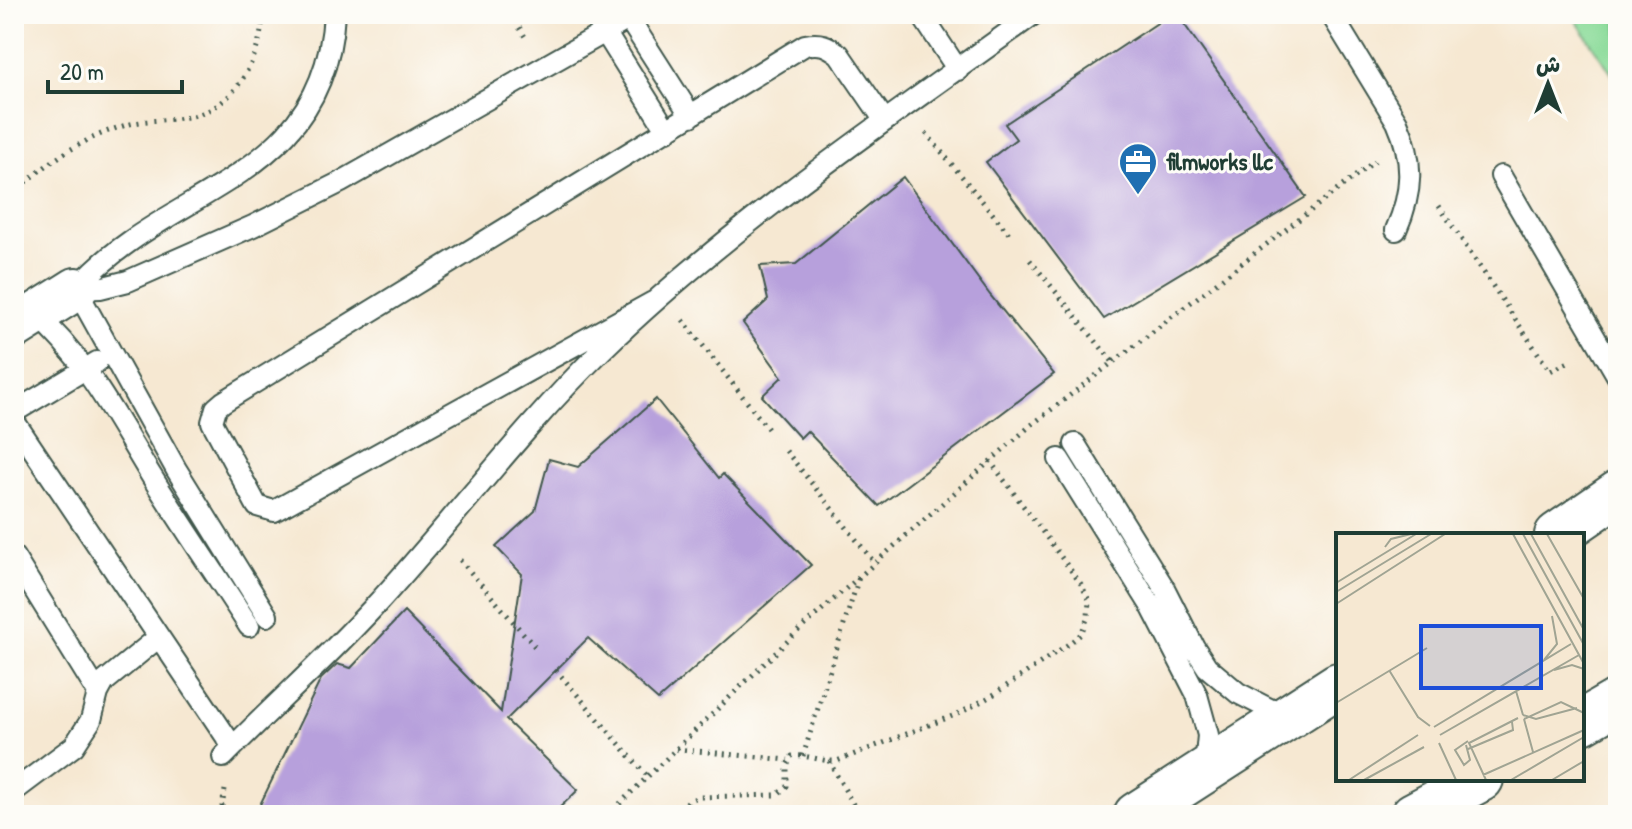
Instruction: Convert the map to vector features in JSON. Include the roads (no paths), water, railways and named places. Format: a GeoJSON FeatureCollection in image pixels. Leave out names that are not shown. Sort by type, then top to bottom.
{"type":"FeatureCollection","features":[{"type":"Feature","properties":{"kind":"street"},"geometry":{"type":"LineString","coordinates":[[24,321],[76,289]]}},
{"type":"Feature","properties":{"kind":"street"},"geometry":{"type":"LineString","coordinates":[[1560,533],[1618,493]]}},
{"type":"Feature","properties":{"kind":"street"},"geometry":{"type":"LineString","coordinates":[[1136,815],[1336,686]]}},
{"type":"Feature","properties":{"kind":"street"},"geometry":{"type":"LineString","coordinates":[[1584,721],[1618,701]]}},
{"type":"Feature","properties":{"kind":"street"},"geometry":{"type":"LineString","coordinates":[[1413,815],[1477,781]]}},
{"type":"Feature","properties":{"kind":"lane"},"geometry":{"type":"LineString","coordinates":[[76,289],[114,252],[207,196],[274,147],[299,120],[318,87],[330,52],[334,14]]}},
{"type":"Feature","properties":{"kind":"lane"},"geometry":{"type":"LineString","coordinates":[[921,14],[958,70]]}},
{"type":"Feature","properties":{"kind":"lane"},"geometry":{"type":"LineString","coordinates":[[14,421],[159,637],[228,752],[353,629],[550,404],[658,298],[775,202],[1034,14]]}},
{"type":"Feature","properties":{"kind":"lane"},"geometry":{"type":"LineString","coordinates":[[1331,14],[1397,122],[1404,139],[1410,162],[1408,197],[1396,230]]}},
{"type":"Feature","properties":{"kind":"lane"},"geometry":{"type":"LineString","coordinates":[[76,289],[100,288],[128,281],[290,208],[633,16],[691,116]]}},
{"type":"Feature","properties":{"kind":"lane"},"geometry":{"type":"LineString","coordinates":[[605,32],[667,131]]}},
{"type":"Feature","properties":{"kind":"lane"},"geometry":{"type":"LineString","coordinates":[[658,298],[274,511],[257,506],[212,422],[216,408],[223,402],[805,45],[818,43],[829,46],[839,54],[885,121]]}},
{"type":"Feature","properties":{"kind":"lane"},"geometry":{"type":"LineString","coordinates":[[1501,176],[1618,377]]}},
{"type":"Feature","properties":{"kind":"lane"},"geometry":{"type":"LineString","coordinates":[[24,321],[70,348],[155,482],[258,621],[76,289]]}},
{"type":"Feature","properties":{"kind":"lane"},"geometry":{"type":"LineString","coordinates":[[14,412],[111,355]]}},
{"type":"Feature","properties":{"kind":"lane"},"geometry":{"type":"LineString","coordinates":[[1075,444],[1163,586],[1207,667],[1238,693],[1289,719]]}},
{"type":"Feature","properties":{"kind":"lane"},"geometry":{"type":"LineString","coordinates":[[1059,459],[1151,606],[1197,695],[1208,735],[1205,773]]}},
{"type":"Feature","properties":{"kind":"lane"},"geometry":{"type":"LineString","coordinates":[[14,557],[98,693]]}},
{"type":"Feature","properties":{"kind":"lane"},"geometry":{"type":"LineString","coordinates":[[14,791],[74,746],[91,720],[98,693],[113,672],[159,637]]}},
{"type":"Feature","properties":{"kind":"place","name":"filmworks llc"},"geometry":{"type":"Point","coordinates":[1138,196]}}]}
